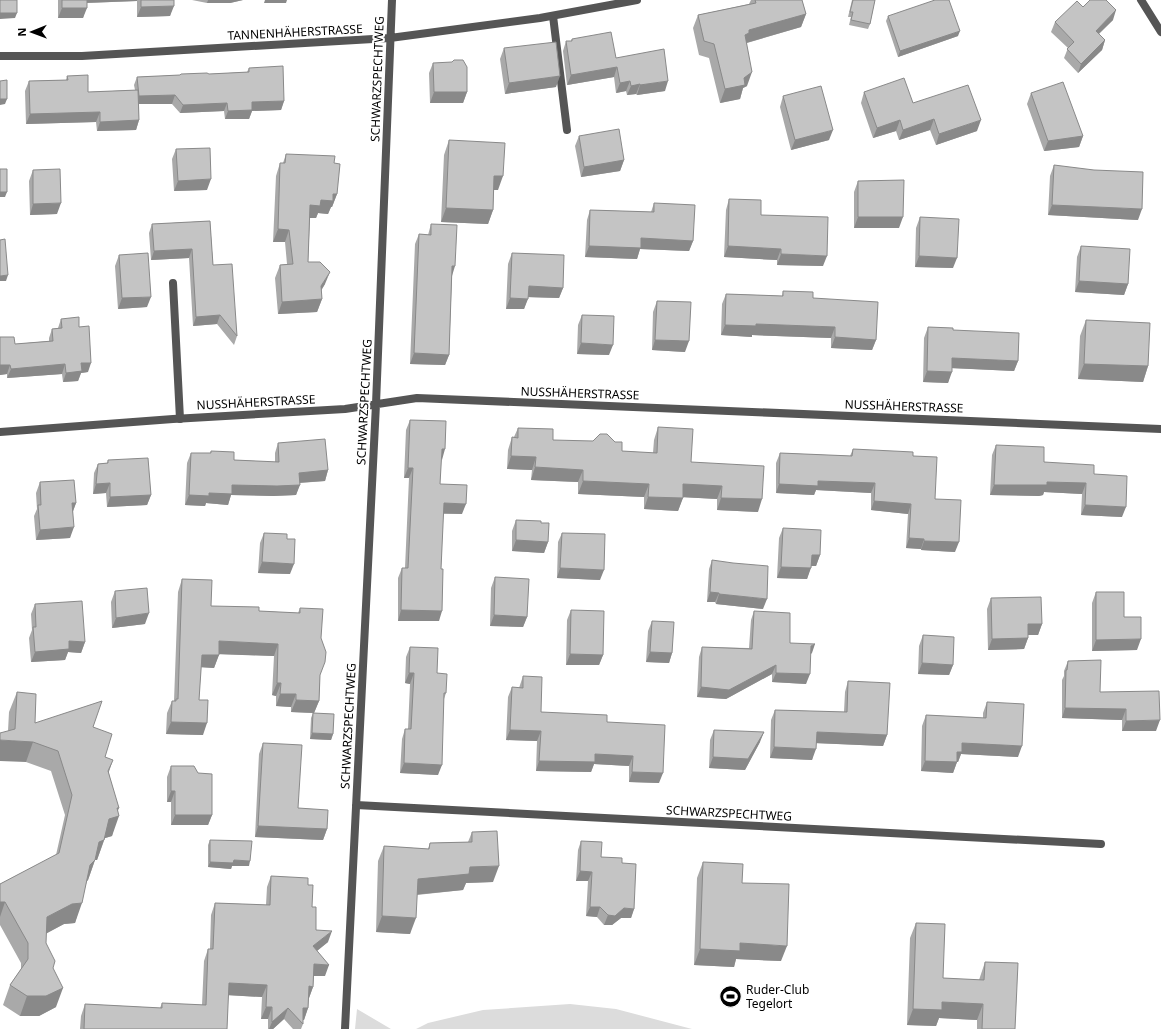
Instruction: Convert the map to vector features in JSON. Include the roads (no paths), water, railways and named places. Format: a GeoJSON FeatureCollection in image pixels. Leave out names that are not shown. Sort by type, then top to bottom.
{"type":"FeatureCollection","features":[{"type":"Feature","properties":{"kind":"street","name":"SCHWARZSPECHTWEG"},"geometry":{"type":"LineString","coordinates":[[345,1029],[376,404],[392,0]]}},
{"type":"Feature","properties":{"kind":"street","name":"TANNENHÄHERSTRASSE"},"geometry":{"type":"LineString","coordinates":[[0,56],[97,55],[390,38],[553,16],[637,0]]}},
{"type":"Feature","properties":{"kind":"street"},"geometry":{"type":"LineString","coordinates":[[1141,0],[1161,32]]}},
{"type":"Feature","properties":{"kind":"street"},"geometry":{"type":"LineString","coordinates":[[553,16],[567,130]]}},
{"type":"Feature","properties":{"kind":"street"},"geometry":{"type":"LineString","coordinates":[[173,283],[180,419]]}},
{"type":"Feature","properties":{"kind":"street","name":"NUSSHÄHERSTRASSE"},"geometry":{"type":"LineString","coordinates":[[0,432],[345,409],[417,398],[1161,429]]}},
{"type":"Feature","properties":{"kind":"street","name":"SCHWARZSPECHTWEG"},"geometry":{"type":"LineString","coordinates":[[356,805],[1101,844]]}},
{"type":"Feature","properties":{"kind":"place","name":"Ruder-Club Tegelort"},"geometry":{"type":"Point","coordinates":[731,996]}}]}
